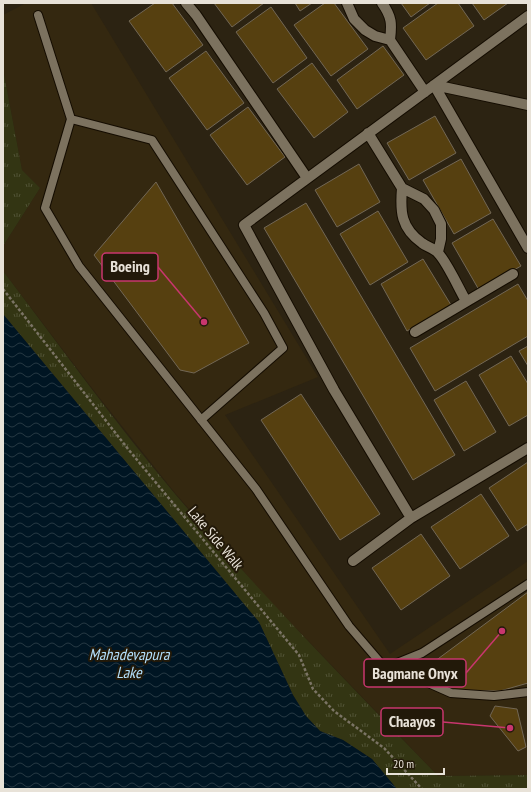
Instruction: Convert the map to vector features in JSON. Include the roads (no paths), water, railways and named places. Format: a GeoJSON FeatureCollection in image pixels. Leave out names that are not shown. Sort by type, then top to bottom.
{"type":"FeatureCollection","features":[{"type":"Feature","properties":{"kind":"street"},"geometry":{"type":"LineString","coordinates":[[186,3],[196,15],[308,178]]}},
{"type":"Feature","properties":{"kind":"street"},"geometry":{"type":"LineString","coordinates":[[347,3],[354,19],[365,30],[375,36],[390,40],[425,92]]}},
{"type":"Feature","properties":{"kind":"street"},"geometry":{"type":"LineString","coordinates":[[382,3],[390,14],[392,26],[390,40]]}},
{"type":"Feature","properties":{"kind":"street"},"geometry":{"type":"LineString","coordinates":[[411,518],[334,390],[244,225],[528,16]]}},
{"type":"Feature","properties":{"kind":"street"},"geometry":{"type":"LineString","coordinates":[[434,85],[528,105]]}},
{"type":"Feature","properties":{"kind":"street"},"geometry":{"type":"LineString","coordinates":[[434,85],[528,248]]}},
{"type":"Feature","properties":{"kind":"street"},"geometry":{"type":"LineString","coordinates":[[368,133],[402,188],[424,199],[434,210],[441,224],[441,239],[438,252]]}},
{"type":"Feature","properties":{"kind":"street"},"geometry":{"type":"LineString","coordinates":[[402,188],[400,207],[403,220],[410,233],[422,243],[438,252],[466,301]]}},
{"type":"Feature","properties":{"kind":"street"},"geometry":{"type":"LineString","coordinates":[[415,332],[513,274]]}},
{"type":"Feature","properties":{"kind":"street"},"geometry":{"type":"LineString","coordinates":[[353,560],[411,518],[528,448]]}},
{"type":"Feature","properties":{"kind":"lane"},"geometry":{"type":"LineString","coordinates":[[38,15],[71,119],[45,208],[79,266],[256,488],[349,626],[385,668],[422,653],[528,584]]}},
{"type":"Feature","properties":{"kind":"lane"},"geometry":{"type":"LineString","coordinates":[[71,119],[152,140],[264,313],[283,348],[201,420]]}},
{"type":"Feature","properties":{"kind":"lane"},"geometry":{"type":"LineString","coordinates":[[390,666],[451,693],[494,696],[528,692]]}},
{"type":"Feature","properties":{"kind":"water","name":"Mahadevapura Lake"},"geometry":{"type":"Polygon","coordinates":[[[3,314],[259,622],[293,695],[306,716],[320,731],[343,740],[372,759],[397,789],[3,789],[3,314]]]}},
{"type":"Feature","properties":{"kind":"place","name":"Boeing"},"geometry":{"type":"Point","coordinates":[204,322]}},
{"type":"Feature","properties":{"kind":"place","name":"Bagmane Onyx"},"geometry":{"type":"Point","coordinates":[502,631]}},
{"type":"Feature","properties":{"kind":"place","name":"Chaayos"},"geometry":{"type":"Point","coordinates":[510,728]}}]}
